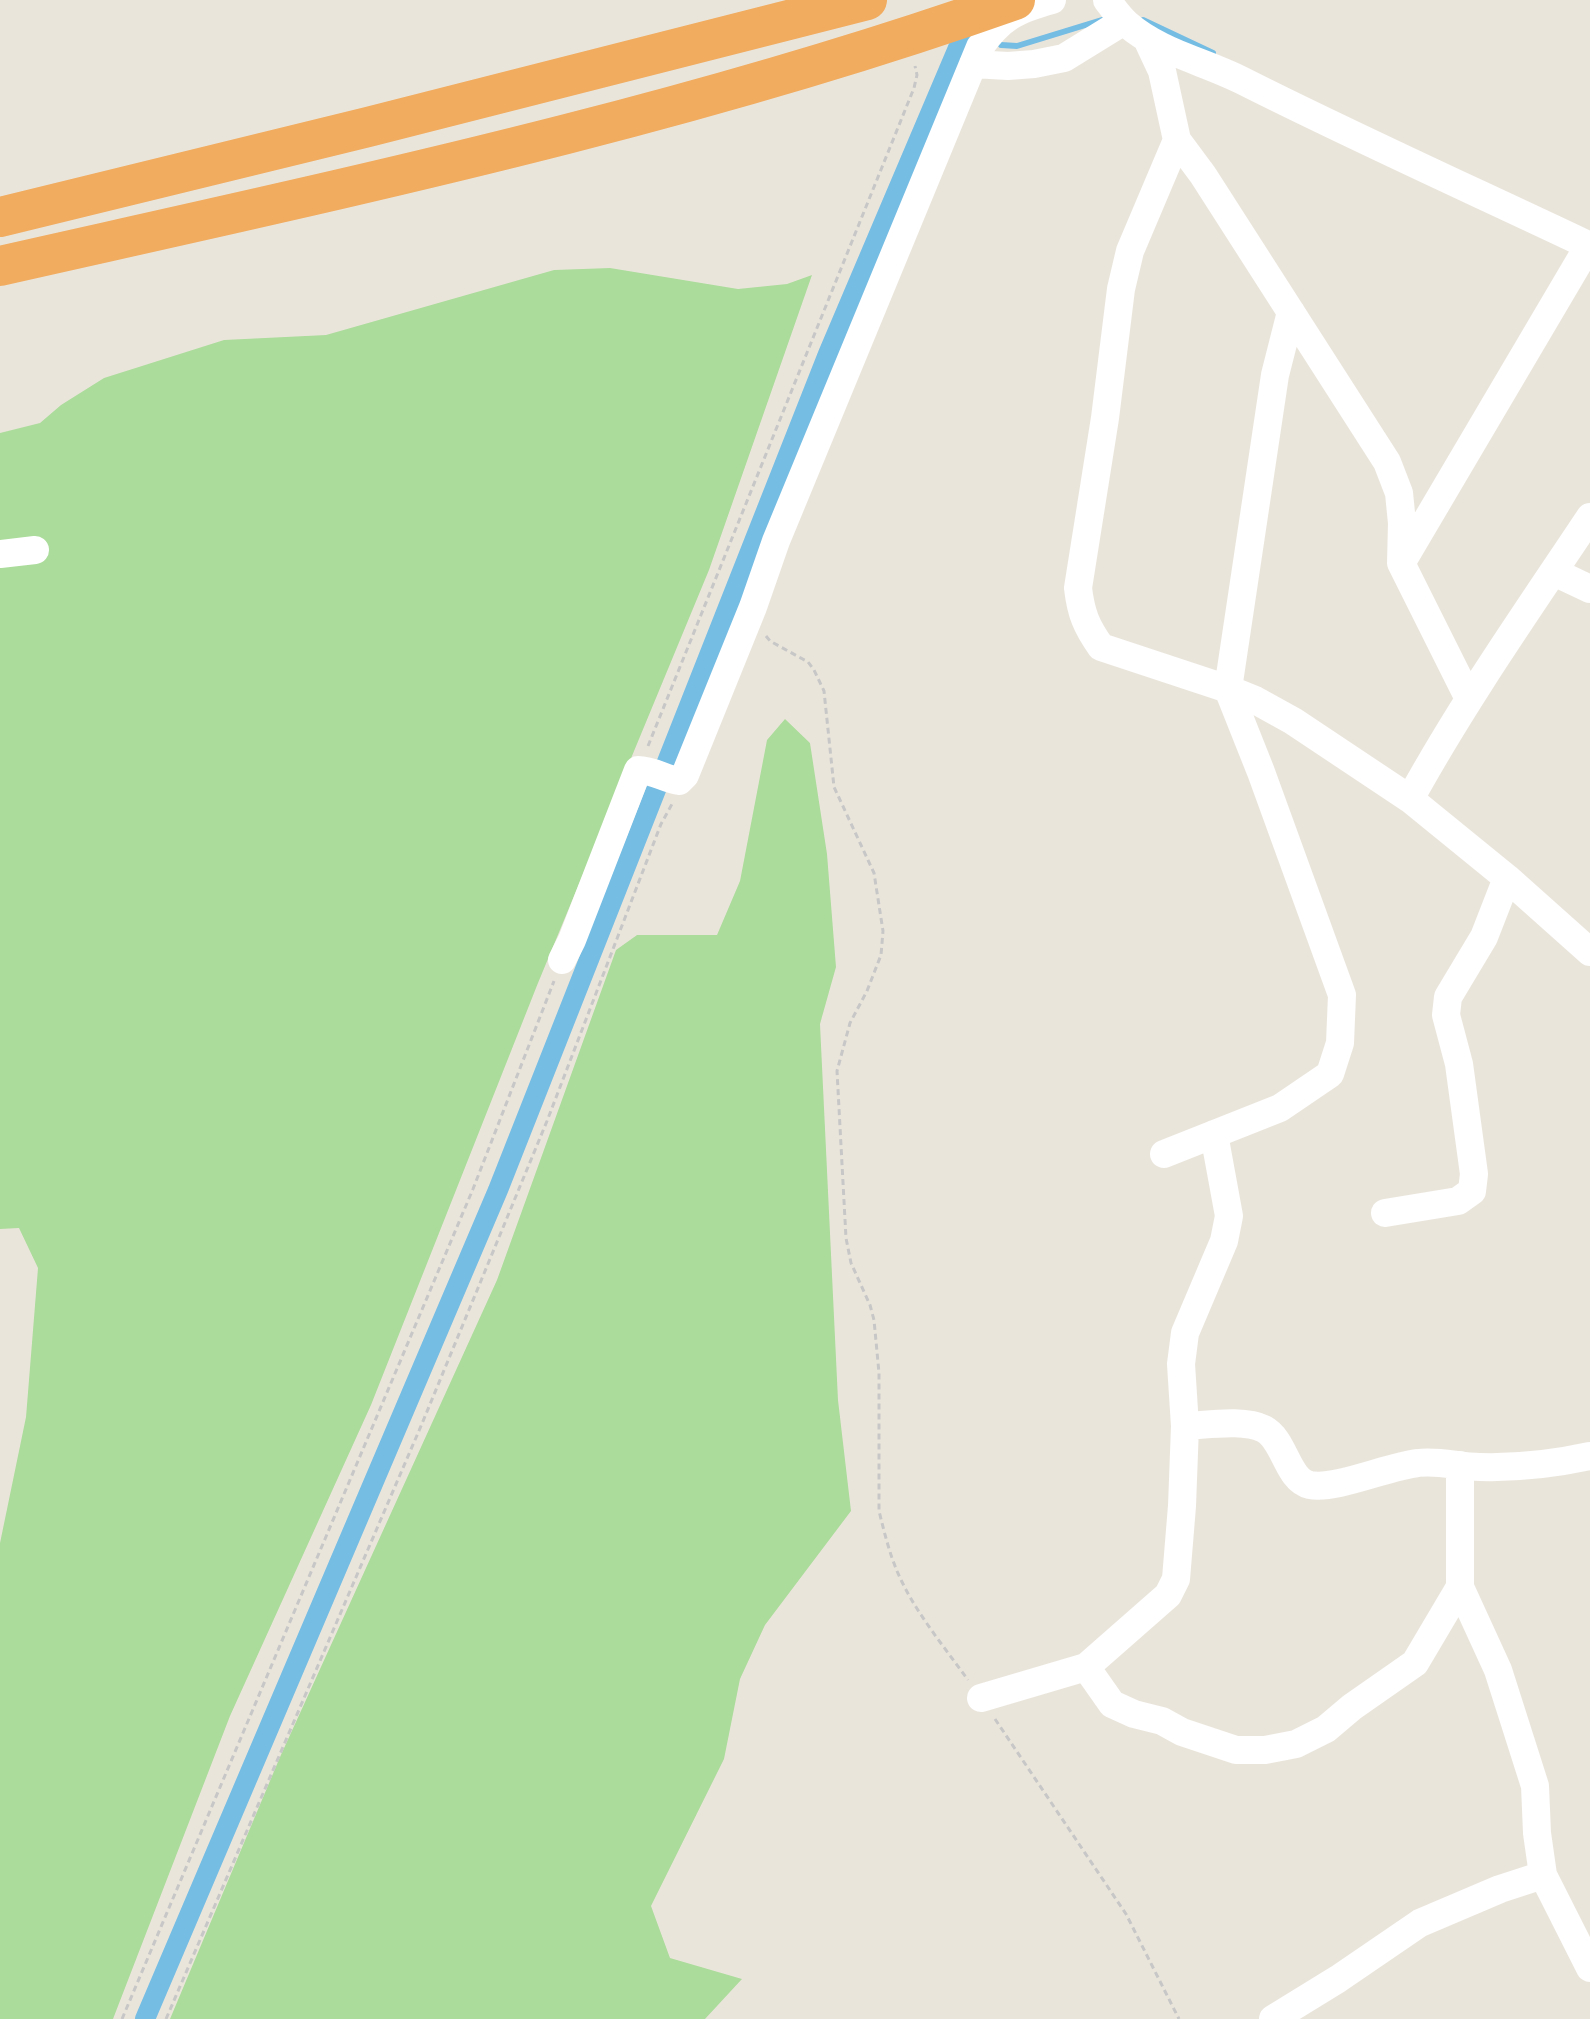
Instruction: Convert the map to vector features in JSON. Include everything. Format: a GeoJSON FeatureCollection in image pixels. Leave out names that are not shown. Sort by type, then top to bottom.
{"type":"FeatureCollection","features":[{"type":"Feature","properties":{"kind":"highway"},"geometry":{"type":"LineString","coordinates":[[11,212],[654,56],[867,0]]}},
{"type":"Feature","properties":{"kind":"highway"},"geometry":{"type":"LineString","coordinates":[[0,266],[522,146],[669,107],[889,42],[1015,0]]}},
{"type":"Feature","properties":{"kind":"highway"},"geometry":{"type":"LineString","coordinates":[[654,56],[669,107]]}},
{"type":"Feature","properties":{"kind":"street"},"geometry":{"type":"LineString","coordinates":[[562,960],[753,607],[776,541],[980,47],[993,28],[1005,19],[1052,0]]}},
{"type":"Feature","properties":{"kind":"street"},"geometry":{"type":"LineString","coordinates":[[973,64],[1008,66],[1064,58],[1114,8],[1147,39],[1217,68],[1589,246],[1401,563]]}},
{"type":"Feature","properties":{"kind":"street"},"geometry":{"type":"LineString","coordinates":[[1147,39],[1162,71],[1177,140],[1203,175],[1387,462],[1399,493],[1401,563],[1469,699]]}},
{"type":"Feature","properties":{"kind":"street"},"geometry":{"type":"LineString","coordinates":[[1177,140],[1130,251],[1121,289],[1105,418],[1078,588],[1080,610],[1089,630],[1101,647],[1228,689],[1293,721],[1410,799],[1507,878],[1590,952]]}},
{"type":"Feature","properties":{"kind":"street"},"geometry":{"type":"LineString","coordinates":[[1164,1154],[1280,1108],[1330,1074],[1340,1043],[1342,995],[1228,689],[1275,375],[1291,312]]}},
{"type":"Feature","properties":{"kind":"street"},"geometry":{"type":"LineString","coordinates":[[1410,799],[1440,743],[1590,517]]}},
{"type":"Feature","properties":{"kind":"street"},"geometry":{"type":"LineString","coordinates":[[0,554],[35,550]]}},
{"type":"Feature","properties":{"kind":"street"},"geometry":{"type":"LineString","coordinates":[[1554,572],[1590,589]]}},
{"type":"Feature","properties":{"kind":"street"},"geometry":{"type":"LineString","coordinates":[[1385,1213],[1458,1201],[1472,1191],[1474,1174],[1459,1064],[1446,1015],[1448,997],[1484,937],[1507,878]]}},
{"type":"Feature","properties":{"kind":"street"},"geometry":{"type":"LineString","coordinates":[[981,1698],[1086,1667],[1168,1595],[1176,1579],[1185,1426],[1181,1364],[1185,1333],[1224,1241],[1229,1216],[1214,1134]]}},
{"type":"Feature","properties":{"kind":"street"},"geometry":{"type":"LineString","coordinates":[[1185,1426],[1248,1424],[1267,1430],[1295,1475],[1307,1485],[1327,1485],[1419,1463],[1478,1467],[1556,1464],[1590,1456]]}},
{"type":"Feature","properties":{"kind":"street"},"geometry":{"type":"LineString","coordinates":[[1460,1465],[1460,1587],[1498,1670],[1535,1786],[1543,1875],[1590,1968]]}},
{"type":"Feature","properties":{"kind":"street"},"geometry":{"type":"LineString","coordinates":[[1086,1667],[1112,1704],[1162,1721],[1182,1732],[1236,1750],[1265,1750],[1296,1744],[1326,1729],[1415,1663],[1460,1587]]}},
{"type":"Feature","properties":{"kind":"street"},"geometry":{"type":"LineString","coordinates":[[1273,2019],[1420,1923],[1500,1889],[1543,1875]]}},
{"type":"Feature","properties":{"kind":"path"},"geometry":{"type":"LineString","coordinates":[[166,2019],[421,1426],[547,1121],[661,824],[677,795],[662,775],[914,88],[916,67],[889,42]]}},
{"type":"Feature","properties":{"kind":"path"},"geometry":{"type":"LineString","coordinates":[[753,607],[759,628],[770,641],[808,662],[824,691],[834,787],[874,873],[883,931],[881,955],[850,1023],[837,1071],[846,1238],[851,1263],[874,1320],[879,1373],[879,1511],[897,1571],[915,1606],[981,1698],[1126,1914],[1179,2019]]}},
{"type":"Feature","properties":{"kind":"path"},"geometry":{"type":"LineString","coordinates":[[122,2019],[473,1189],[562,960]]}},
{"type":"Feature","properties":{"kind":"green space"},"geometry":{"type":"Polygon","coordinates":[[[610,268],[738,289],[787,284],[812,275],[709,570],[538,983],[371,1405],[230,1716],[113,2019],[0,2019],[0,1543],[26,1417],[38,1268],[19,1228],[0,1229],[0,433],[40,423],[61,405],[104,378],[224,340],[326,335],[554,270],[610,268]]]}},
{"type":"Feature","properties":{"kind":"green space"},"geometry":{"type":"Polygon","coordinates":[[[785,719],[810,743],[827,854],[836,967],[820,1024],[838,1400],[851,1511],[765,1625],[740,1679],[724,1759],[651,1906],[670,1958],[742,1979],[705,2019],[170,2019],[280,1757],[497,1280],[616,950],[637,935],[717,935],[740,881],[767,740],[785,719]]]}},
{"type":"Feature","properties":{"kind":"waterway"},"geometry":{"type":"LineString","coordinates":[[145,2019],[498,1190],[828,354],[972,15]]}},
{"type":"Feature","properties":{"kind":"waterway"},"geometry":{"type":"LineString","coordinates":[[1001,45],[1017,46],[1105,19]]}},
{"type":"Feature","properties":{"kind":"waterway"},"geometry":{"type":"LineString","coordinates":[[1143,20],[1213,53]]}}]}
